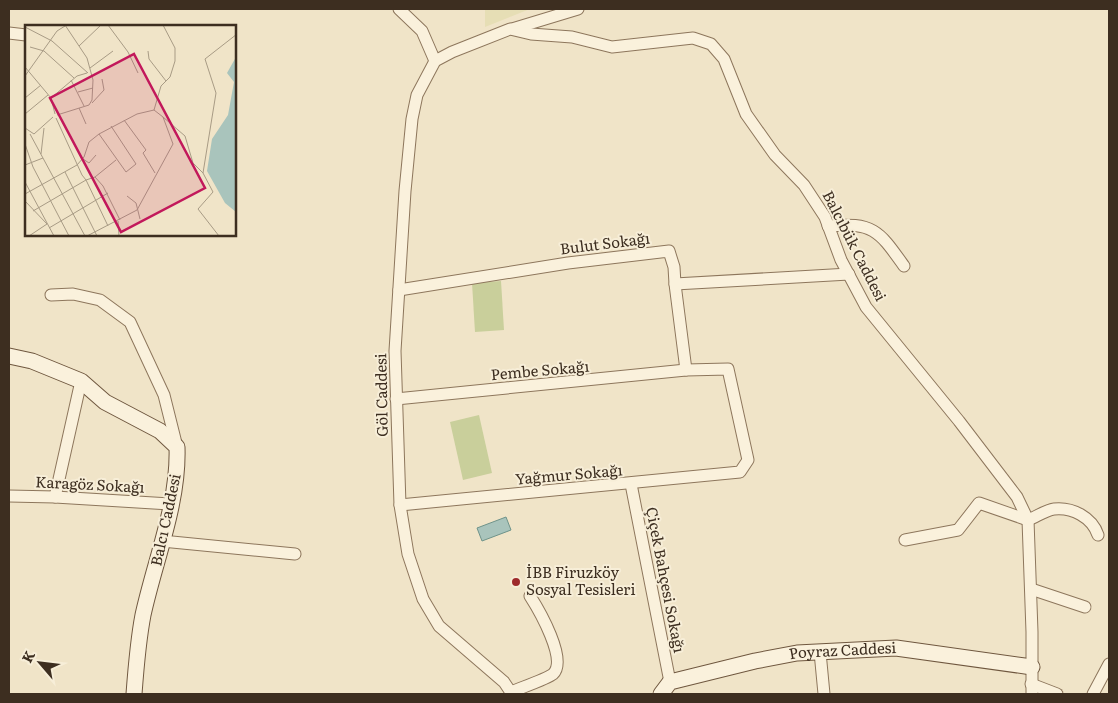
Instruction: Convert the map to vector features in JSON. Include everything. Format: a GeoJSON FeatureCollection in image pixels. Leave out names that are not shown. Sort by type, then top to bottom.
{"type":"FeatureCollection","features":[{"type":"Feature","properties":{"kind":"street"},"geometry":{"type":"LineString","coordinates":[[398,9],[422,32],[435,61],[452,52],[510,29],[578,9]]}},
{"type":"Feature","properties":{"kind":"street","name":"Balcıbük Caddesi"},"geometry":{"type":"LineString","coordinates":[[510,29],[532,34],[572,37],[612,48],[693,38],[711,44],[724,59],[746,114],[775,155],[804,185],[825,216],[849,274],[866,307],[959,421],[1017,497],[1028,520],[1032,689]]}},
{"type":"Feature","properties":{"kind":"street"},"geometry":{"type":"LineString","coordinates":[[9,33],[25,35]]}},
{"type":"Feature","properties":{"kind":"street","name":"Göl Caddesi"},"geometry":{"type":"LineString","coordinates":[[435,61],[417,95],[412,119],[395,351],[400,505],[408,554],[424,599],[439,626],[504,682],[511,693]]}},
{"type":"Feature","properties":{"kind":"street"},"geometry":{"type":"LineString","coordinates":[[828,226],[847,224],[871,228],[882,235],[904,266]]}},
{"type":"Feature","properties":{"kind":"street","name":"Bulut Sokağı"},"geometry":{"type":"LineString","coordinates":[[399,290],[568,263],[668,251],[674,267],[675,284]]}},
{"type":"Feature","properties":{"kind":"street"},"geometry":{"type":"LineString","coordinates":[[686,370],[675,284],[849,274]]}},
{"type":"Feature","properties":{"kind":"street"},"geometry":{"type":"LineString","coordinates":[[51,295],[73,294],[100,300],[130,322],[164,395],[177,447]]}},
{"type":"Feature","properties":{"kind":"street"},"geometry":{"type":"LineString","coordinates":[[9,356],[32,360],[81,381],[106,402],[160,432],[177,447]]}},
{"type":"Feature","properties":{"kind":"street","name":"Pembe Sokağı"},"geometry":{"type":"LineString","coordinates":[[396,399],[686,370],[728,370],[748,460],[740,472]]}},
{"type":"Feature","properties":{"kind":"street"},"geometry":{"type":"LineString","coordinates":[[55,497],[81,381]]}},
{"type":"Feature","properties":{"kind":"street","name":"Balcı Caddesi"},"geometry":{"type":"LineString","coordinates":[[134,694],[136,655],[178,468],[177,447]]}},
{"type":"Feature","properties":{"kind":"street","name":"Yağmur Sokağı"},"geometry":{"type":"LineString","coordinates":[[400,505],[740,472]]}},
{"type":"Feature","properties":{"kind":"street","name":"Çiçek Bahçesi Sokağı"},"geometry":{"type":"LineString","coordinates":[[631,484],[666,688]]}},
{"type":"Feature","properties":{"kind":"street","name":"Karagöz Sokağı"},"geometry":{"type":"LineString","coordinates":[[9,496],[170,504]]}},
{"type":"Feature","properties":{"kind":"street"},"geometry":{"type":"LineString","coordinates":[[905,540],[958,530],[979,503],[1028,520],[1052,509],[1075,511],[1095,525],[1098,534]]}},
{"type":"Feature","properties":{"kind":"street"},"geometry":{"type":"LineString","coordinates":[[162,541],[295,554]]}},
{"type":"Feature","properties":{"kind":"street"},"geometry":{"type":"LineString","coordinates":[[1031,589],[1085,607]]}},
{"type":"Feature","properties":{"kind":"street"},"geometry":{"type":"LineString","coordinates":[[511,693],[546,678],[554,673],[557,667],[558,655],[540,613],[530,596]]}},
{"type":"Feature","properties":{"kind":"street","name":"Poyraz Caddesi"},"geometry":{"type":"LineString","coordinates":[[666,688],[755,660],[820,652],[896,648],[1032,667]]}},
{"type":"Feature","properties":{"kind":"street"},"geometry":{"type":"LineString","coordinates":[[820,652],[824,694]]}},
{"type":"Feature","properties":{"kind":"street"},"geometry":{"type":"LineString","coordinates":[[1094,694],[1109,664]]}},
{"type":"Feature","properties":{"kind":"street"},"geometry":{"type":"LineString","coordinates":[[1032,689],[1057,694]]}},
{"type":"Feature","properties":{"kind":"shaded area"},"geometry":{"type":"Polygon","coordinates":[[[485,9],[530,9],[485,27],[485,9]]]}},
{"type":"Feature","properties":{"kind":"green space"},"geometry":{"type":"Polygon","coordinates":[[[501,281],[504,330],[475,332],[472,283],[501,281]]]}},
{"type":"Feature","properties":{"kind":"green space"},"geometry":{"type":"Polygon","coordinates":[[[479,415],[492,473],[463,480],[450,422],[479,415]]]}},
{"type":"Feature","properties":{"kind":"water"},"geometry":{"type":"Polygon","coordinates":[[[506,517],[511,530],[482,541],[477,528],[506,517]]]}},
{"type":"Feature","properties":{"kind":"place","name":"İBB Firuzköy Sosyal Tesisleri"},"geometry":{"type":"Point","coordinates":[516,582]}}]}
